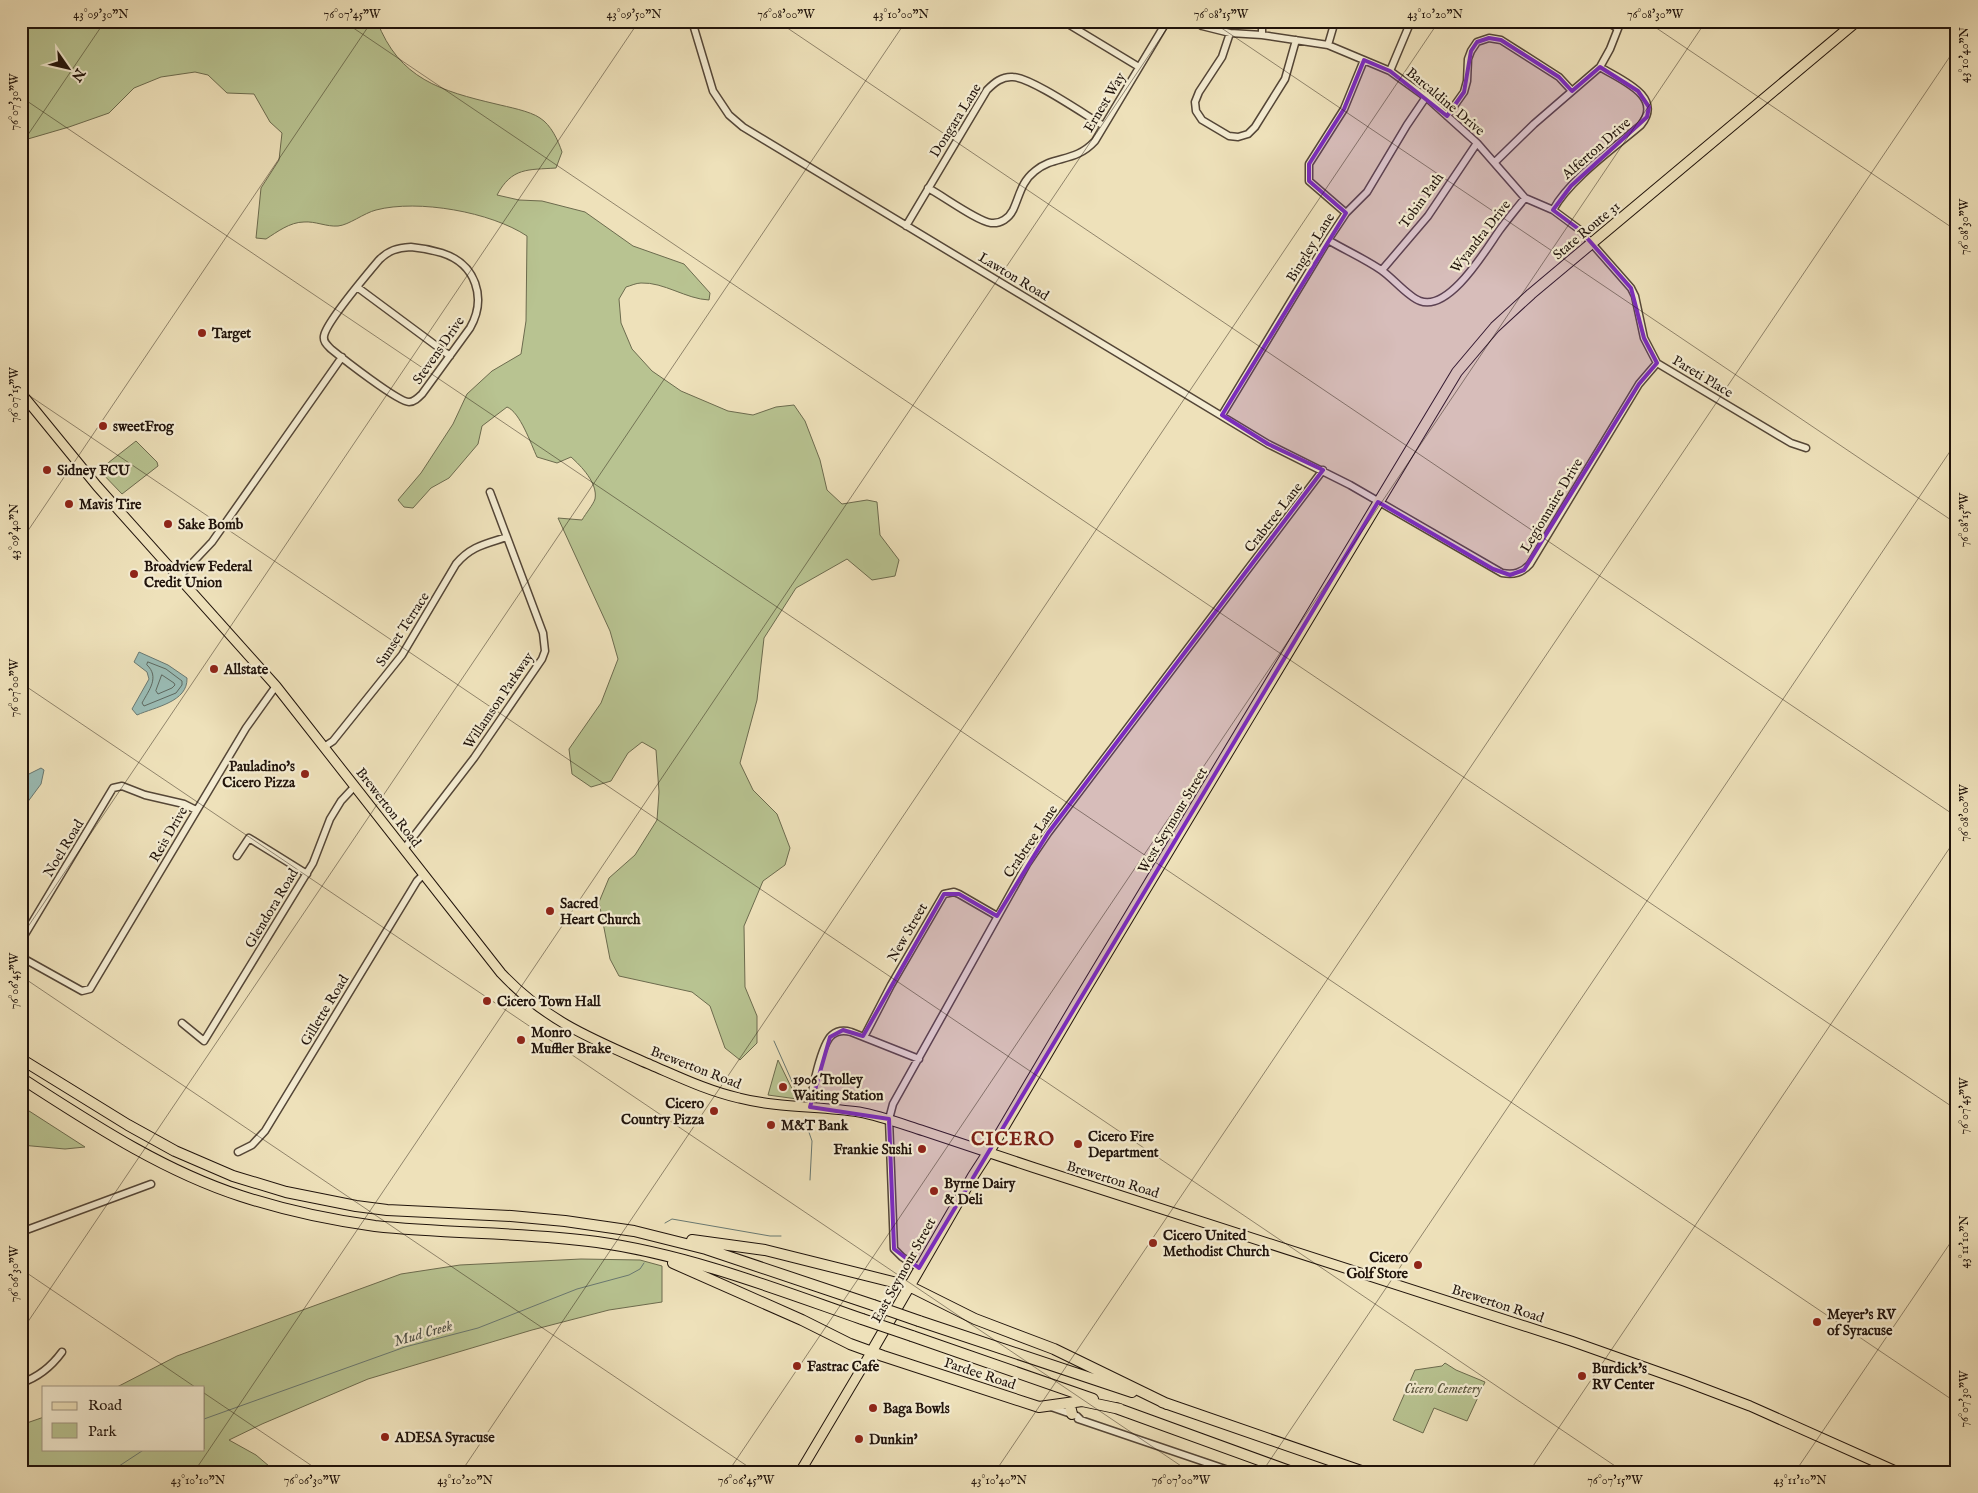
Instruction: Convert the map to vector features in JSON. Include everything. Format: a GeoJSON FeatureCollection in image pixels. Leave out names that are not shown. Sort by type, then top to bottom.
{"type":"FeatureCollection","features":[{"type":"Feature","properties":{"kind":"highway","name":"State Route 31"},"geometry":{"type":"LineString","coordinates":[[1378,502],[1451,380],[1473,352],[1516,307],[1857,21]]}},
{"type":"Feature","properties":{"kind":"highway","name":"West Seymour Street"},"geometry":{"type":"LineString","coordinates":[[989,1152],[1378,502]]}},
{"type":"Feature","properties":{"kind":"highway"},"geometry":{"type":"LineString","coordinates":[[21,1059],[128,1126],[174,1151],[233,1176],[308,1198],[387,1210],[511,1216],[565,1221],[634,1231],[664,1238],[706,1249],[1364,1472]]}},
{"type":"Feature","properties":{"kind":"highway"},"geometry":{"type":"LineString","coordinates":[[21,1078],[113,1136],[156,1160],[218,1188],[289,1210],[334,1220],[376,1226],[531,1235],[600,1242],[716,1269],[912,1336],[1292,1472]]}},
{"type":"Feature","properties":{"kind":"highway","name":"East Seymour Street"},"geometry":{"type":"LineString","coordinates":[[874,1349],[919,1268],[989,1152]]}},
{"type":"Feature","properties":{"kind":"highway"},"geometry":{"type":"LineString","coordinates":[[664,1238],[689,1239],[765,1250],[909,1286],[975,1319],[1054,1349],[1167,1404]]}},
{"type":"Feature","properties":{"kind":"highway","name":"Pardee Road"},"geometry":{"type":"LineString","coordinates":[[644,1251],[716,1281],[850,1344],[874,1349],[1043,1406]]}},
{"type":"Feature","properties":{"kind":"highway"},"geometry":{"type":"LineString","coordinates":[[1073,1402],[1070,1406],[1076,1417]]}},
{"type":"Feature","properties":{"kind":"highway"},"geometry":{"type":"LineString","coordinates":[[1043,1406],[1090,1402],[1120,1410]]}},
{"type":"Feature","properties":{"kind":"main road","name":"Brewerton Road"},"geometry":{"type":"LineString","coordinates":[[21,394],[97,486],[276,686],[480,947],[516,989],[547,1014],[570,1028],[691,1082],[740,1099],[858,1112],[889,1119],[1562,1338],[1684,1380],[1750,1406],[1898,1472]]}},
{"type":"Feature","properties":{"kind":"main road"},"geometry":{"type":"LineString","coordinates":[[800,1472],[874,1349]]}},
{"type":"Feature","properties":{"kind":"street","name":"Lawton Road"},"geometry":{"type":"LineString","coordinates":[[692,21],[713,91],[729,115],[743,127],[1268,444],[1323,470],[1378,502]]}},
{"type":"Feature","properties":{"kind":"street"},"geometry":{"type":"LineString","coordinates":[[1063,21],[1139,67]]}},
{"type":"Feature","properties":{"kind":"street","name":"Ernest Way"},"geometry":{"type":"LineString","coordinates":[[928,188],[985,221],[998,223],[1010,214],[1019,192],[1033,172],[1052,162],[1081,153],[1095,141],[1167,21]]}},
{"type":"Feature","properties":{"kind":"street","name":"Barcaldine Drive"},"geometry":{"type":"LineString","coordinates":[[1195,21],[1202,26],[1230,33],[1262,34],[1328,45],[1390,71],[1426,97],[1477,143],[1525,198],[1552,210],[1580,230],[1592,243]]}},
{"type":"Feature","properties":{"kind":"street"},"geometry":{"type":"LineString","coordinates":[[1262,21],[1262,34]]}},
{"type":"Feature","properties":{"kind":"street"},"geometry":{"type":"LineString","coordinates":[[1328,45],[1335,21]]}},
{"type":"Feature","properties":{"kind":"street"},"geometry":{"type":"LineString","coordinates":[[1390,71],[1411,21]]}},
{"type":"Feature","properties":{"kind":"street"},"geometry":{"type":"LineString","coordinates":[[1606,21],[1617,28]]}},
{"type":"Feature","properties":{"kind":"street"},"geometry":{"type":"LineString","coordinates":[[1495,162],[1534,124],[1600,67],[1610,49],[1621,21]]}},
{"type":"Feature","properties":{"kind":"street"},"geometry":{"type":"LineString","coordinates":[[1230,33],[1222,57],[1199,92],[1195,102],[1196,111],[1202,120],[1229,136],[1238,137],[1248,134],[1255,127],[1284,79],[1296,40]]}},
{"type":"Feature","properties":{"kind":"street"},"geometry":{"type":"LineString","coordinates":[[1447,116],[1464,92],[1467,82],[1468,59],[1471,51],[1477,42],[1489,38],[1500,40],[1509,45],[1558,77],[1572,91]]}},
{"type":"Feature","properties":{"kind":"street"},"geometry":{"type":"LineString","coordinates":[[1346,213],[1309,181],[1309,164],[1344,109],[1364,60]]}},
{"type":"Feature","properties":{"kind":"street","name":"Alferton Drive"},"geometry":{"type":"LineString","coordinates":[[1552,210],[1559,197],[1641,125],[1647,117],[1649,107],[1644,96],[1600,67]]}},
{"type":"Feature","properties":{"kind":"street","name":"Dongara Lane"},"geometry":{"type":"LineString","coordinates":[[906,226],[987,90],[998,80],[1012,77],[1029,81],[1104,126]]}},
{"type":"Feature","properties":{"kind":"street","name":"Bingley Lane"},"geometry":{"type":"LineString","coordinates":[[1222,415],[1328,240],[1346,213],[1368,192],[1407,125],[1426,97]]}},
{"type":"Feature","properties":{"kind":"street","name":"Tobin Path"},"geometry":{"type":"LineString","coordinates":[[1382,270],[1428,216],[1477,143]]}},
{"type":"Feature","properties":{"kind":"street","name":"Wyandra Drive"},"geometry":{"type":"LineString","coordinates":[[1328,240],[1382,270],[1419,301],[1430,303],[1443,298],[1482,258],[1500,230],[1525,198]]}},
{"type":"Feature","properties":{"kind":"street","name":"Pareti Place"},"geometry":{"type":"LineString","coordinates":[[1592,243],[1631,288],[1635,296],[1644,338],[1657,363],[1791,443],[1806,448]]}},
{"type":"Feature","properties":{"kind":"street","name":"Stevens Drive"},"geometry":{"type":"LineString","coordinates":[[396,248],[428,249],[456,259],[470,273],[475,282],[479,301],[475,319],[450,356],[422,394],[409,402],[395,396],[342,357],[326,344],[324,336],[331,323],[358,287],[379,260],[388,252],[396,248]]}},
{"type":"Feature","properties":{"kind":"street"},"geometry":{"type":"LineString","coordinates":[[358,287],[450,356]]}},
{"type":"Feature","properties":{"kind":"street"},"geometry":{"type":"LineString","coordinates":[[179,577],[212,542],[342,357]]}},
{"type":"Feature","properties":{"kind":"street","name":"Legionnaire Drive"},"geometry":{"type":"LineString","coordinates":[[1378,502],[1493,569],[1510,575],[1524,570],[1536,556],[1639,384],[1657,363]]}},
{"type":"Feature","properties":{"kind":"street","name":"Crabtree Lane"},"geometry":{"type":"LineString","coordinates":[[919,1268],[902,1257],[894,1249],[889,1119],[893,1104],[997,916],[1027,864],[1048,833],[1323,470]]}},
{"type":"Feature","properties":{"kind":"street","name":"Willamson Parkway"},"geometry":{"type":"LineString","coordinates":[[404,849],[474,758],[542,660],[545,651],[543,632],[490,492]]}},
{"type":"Feature","properties":{"kind":"street","name":"Sunset Terrace"},"geometry":{"type":"LineString","coordinates":[[324,746],[333,741],[402,655],[456,564],[465,553],[473,548],[507,537]]}},
{"type":"Feature","properties":{"kind":"street","name":"Reis Drive"},"geometry":{"type":"LineString","coordinates":[[23,959],[82,991],[86,992],[92,987],[246,728],[276,686]]}},
{"type":"Feature","properties":{"kind":"street","name":"Noel Road"},"geometry":{"type":"LineString","coordinates":[[21,942],[113,788],[122,786],[145,796],[184,804],[196,810]]}},
{"type":"Feature","properties":{"kind":"street","name":"Glendora Road"},"geometry":{"type":"LineString","coordinates":[[182,1023],[204,1041],[307,874],[320,849],[330,819],[341,801],[355,786]]}},
{"type":"Feature","properties":{"kind":"street"},"geometry":{"type":"LineString","coordinates":[[237,856],[249,838],[307,874]]}},
{"type":"Feature","properties":{"kind":"street","name":"Gillette Road"},"geometry":{"type":"LineString","coordinates":[[238,1152],[252,1145],[266,1131],[417,881],[424,874]]}},
{"type":"Feature","properties":{"kind":"street","name":"New Street"},"geometry":{"type":"LineString","coordinates":[[864,1036],[891,985],[944,894],[954,892],[959,894],[997,916]]}},
{"type":"Feature","properties":{"kind":"street"},"geometry":{"type":"LineString","coordinates":[[810,1107],[813,1087],[823,1051],[830,1037],[842,1030],[864,1036],[919,1059]]}},
{"type":"Feature","properties":{"kind":"street"},"geometry":{"type":"LineString","coordinates":[[21,1232],[151,1184]]}},
{"type":"Feature","properties":{"kind":"street"},"geometry":{"type":"LineString","coordinates":[[21,1383],[42,1373],[54,1363],[62,1352]]}},
{"type":"Feature","properties":{"kind":"street","name":"Pardee Road"},"geometry":{"type":"LineString","coordinates":[[1043,1406],[1234,1472]]}},
{"type":"Feature","properties":{"kind":"highlighted area"},"geometry":{"type":"Polygon","coordinates":[[[1489,38],[1501,40],[1559,77],[1572,91],[1600,67],[1638,91],[1649,107],[1647,117],[1571,186],[1553,210],[1580,230],[1631,288],[1644,338],[1657,363],[1639,384],[1524,570],[1510,575],[1493,569],[1378,502],[919,1268],[894,1249],[889,1119],[810,1107],[830,1037],[843,1030],[863,1036],[944,894],[959,894],[997,916],[1048,833],[1323,470],[1268,444],[1222,415],[1346,213],[1309,181],[1309,164],[1344,109],[1364,60],[1390,71],[1447,116],[1464,92],[1471,51],[1477,42],[1489,38]]]}},
{"type":"Feature","properties":{"kind":"green space"},"geometry":{"type":"Polygon","coordinates":[[[21,21],[377,21],[386,41],[397,57],[424,79],[457,94],[531,113],[544,121],[551,129],[562,152],[556,168],[529,170],[515,175],[509,179],[497,195],[519,200],[542,201],[585,212],[633,246],[684,264],[710,293],[709,300],[692,297],[650,283],[639,283],[626,287],[619,299],[621,323],[632,349],[652,371],[681,391],[728,411],[753,415],[776,407],[794,405],[805,421],[820,460],[827,490],[842,504],[867,500],[877,502],[880,535],[899,560],[895,576],[872,580],[847,559],[796,588],[764,638],[757,700],[740,763],[753,790],[777,814],[790,848],[785,865],[763,881],[744,926],[745,987],[757,1016],[757,1043],[740,1060],[725,1048],[710,1006],[692,992],[619,976],[610,959],[599,902],[609,878],[635,855],[657,820],[659,792],[656,750],[642,742],[628,753],[611,781],[591,787],[572,774],[569,749],[601,703],[618,659],[610,631],[558,518],[582,520],[595,499],[594,487],[591,481],[584,470],[571,457],[557,463],[537,457],[521,422],[512,410],[507,407],[482,426],[478,444],[449,478],[431,488],[413,508],[404,507],[398,500],[421,473],[453,424],[467,394],[492,371],[521,354],[526,321],[527,236],[494,220],[474,214],[433,207],[412,206],[376,210],[347,224],[338,226],[299,222],[284,228],[266,239],[256,238],[261,188],[279,160],[282,133],[270,122],[254,94],[227,93],[208,75],[195,72],[161,77],[134,88],[109,113],[21,141],[21,21]]]}},
{"type":"Feature","properties":{"kind":"green space"},"geometry":{"type":"Polygon","coordinates":[[[136,441],[157,462],[158,466],[122,494],[99,470],[136,441]]]}},
{"type":"Feature","properties":{"kind":"green space"},"geometry":{"type":"Polygon","coordinates":[[[778,1060],[797,1099],[768,1095],[778,1060]]]}},
{"type":"Feature","properties":{"kind":"green space"},"geometry":{"type":"Polygon","coordinates":[[[21,1106],[85,1147],[65,1149],[21,1145],[21,1106]]]}},
{"type":"Feature","properties":{"kind":"green space"},"geometry":{"type":"Polygon","coordinates":[[[581,1259],[640,1260],[662,1266],[662,1302],[609,1310],[532,1330],[368,1379],[229,1440],[256,1455],[276,1472],[21,1472],[21,1425],[42,1418],[42,1450],[205,1450],[205,1386],[119,1386],[177,1356],[401,1274],[460,1265],[581,1259]]]}},
{"type":"Feature","properties":{"kind":"green space","name":"Cicero Cemetery"},"geometry":{"type":"Polygon","coordinates":[[[1445,1363],[1456,1370],[1485,1382],[1467,1421],[1434,1408],[1423,1433],[1393,1420],[1415,1370],[1442,1366],[1445,1363]]]}},
{"type":"Feature","properties":{"kind":"water"},"geometry":{"type":"Polygon","coordinates":[[[139,652],[168,665],[187,678],[186,686],[176,698],[137,715],[132,709],[149,679],[147,672],[134,662],[139,652]]]}},
{"type":"Feature","properties":{"kind":"water"},"geometry":{"type":"Polygon","coordinates":[[[41,768],[44,770],[41,784],[21,811],[21,782],[25,776],[41,768]]]}},
{"type":"Feature","properties":{"kind":"waterway","name":"Mud Creek"},"geometry":{"type":"LineString","coordinates":[[774,1041],[798,1095]]}},
{"type":"Feature","properties":{"kind":"waterway","name":"Mud Creek"},"geometry":{"type":"LineString","coordinates":[[804,1118],[812,1141],[810,1180]]}},
{"type":"Feature","properties":{"kind":"waterway","name":"Mud Creek"},"geometry":{"type":"LineString","coordinates":[[665,1223],[672,1219],[770,1236],[781,1236]]}},
{"type":"Feature","properties":{"kind":"waterway","name":"Mud Creek"},"geometry":{"type":"LineString","coordinates":[[205,1419],[405,1347],[478,1328],[577,1289],[629,1275],[640,1269],[644,1263]]}},
{"type":"Feature","properties":{"kind":"waterway","name":"Mud Creek"},"geometry":{"type":"LineString","coordinates":[[110,1472],[143,1450]]}},
{"type":"Feature","properties":{"kind":"place","name":"Target"},"geometry":{"type":"Point","coordinates":[202,333]}},
{"type":"Feature","properties":{"kind":"place","name":"sweetFrog"},"geometry":{"type":"Point","coordinates":[103,426]}},
{"type":"Feature","properties":{"kind":"place","name":"Sidney FCU"},"geometry":{"type":"Point","coordinates":[47,470]}},
{"type":"Feature","properties":{"kind":"place","name":"Mavis Tire"},"geometry":{"type":"Point","coordinates":[69,504]}},
{"type":"Feature","properties":{"kind":"place","name":"Sake Bomb"},"geometry":{"type":"Point","coordinates":[168,524]}},
{"type":"Feature","properties":{"kind":"place","name":"Broadview Federal Credit Union"},"geometry":{"type":"Point","coordinates":[134,574]}},
{"type":"Feature","properties":{"kind":"place","name":"Allstate"},"geometry":{"type":"Point","coordinates":[214,669]}},
{"type":"Feature","properties":{"kind":"place","name":"Pauladino's Cicero Pizza"},"geometry":{"type":"Point","coordinates":[305,774]}},
{"type":"Feature","properties":{"kind":"place","name":"Sacred Heart Church"},"geometry":{"type":"Point","coordinates":[550,911]}},
{"type":"Feature","properties":{"kind":"place","name":"Cicero Town Hall"},"geometry":{"type":"Point","coordinates":[487,1001]}},
{"type":"Feature","properties":{"kind":"place","name":"Monro Muffler Brake"},"geometry":{"type":"Point","coordinates":[521,1040]}},
{"type":"Feature","properties":{"kind":"place","name":"1906 Trolley Waiting Station"},"geometry":{"type":"Point","coordinates":[783,1087]}},
{"type":"Feature","properties":{"kind":"place","name":"Cicero Country Pizza"},"geometry":{"type":"Point","coordinates":[714,1111]}},
{"type":"Feature","properties":{"kind":"place","name":"M&T Bank"},"geometry":{"type":"Point","coordinates":[771,1125]}},
{"type":"Feature","properties":{"kind":"place","name":"Cicero Fire Department"},"geometry":{"type":"Point","coordinates":[1078,1144]}},
{"type":"Feature","properties":{"kind":"place","name":"Frankie Sushi"},"geometry":{"type":"Point","coordinates":[922,1149]}},
{"type":"Feature","properties":{"kind":"place","name":"Byrne Dairy & Deli"},"geometry":{"type":"Point","coordinates":[934,1191]}},
{"type":"Feature","properties":{"kind":"place","name":"Cicero United Methodist Church"},"geometry":{"type":"Point","coordinates":[1153,1243]}},
{"type":"Feature","properties":{"kind":"place","name":"Cicero Golf Store"},"geometry":{"type":"Point","coordinates":[1418,1265]}},
{"type":"Feature","properties":{"kind":"place","name":"Meyer's RV of Syracuse"},"geometry":{"type":"Point","coordinates":[1817,1322]}},
{"type":"Feature","properties":{"kind":"place","name":"Fastrac Cafe"},"geometry":{"type":"Point","coordinates":[797,1366]}},
{"type":"Feature","properties":{"kind":"place","name":"Burdick's RV Center"},"geometry":{"type":"Point","coordinates":[1582,1376]}},
{"type":"Feature","properties":{"kind":"place","name":"Baga Bowls"},"geometry":{"type":"Point","coordinates":[873,1408]}},
{"type":"Feature","properties":{"kind":"place","name":"ADESA Syracuse"},"geometry":{"type":"Point","coordinates":[385,1437]}},
{"type":"Feature","properties":{"kind":"place","name":"Dunkin'"},"geometry":{"type":"Point","coordinates":[859,1439]}},
{"type":"Feature","properties":{"kind":"district","name":"CICERO"},"geometry":{"type":"Point","coordinates":[1013,1138]}}]}
